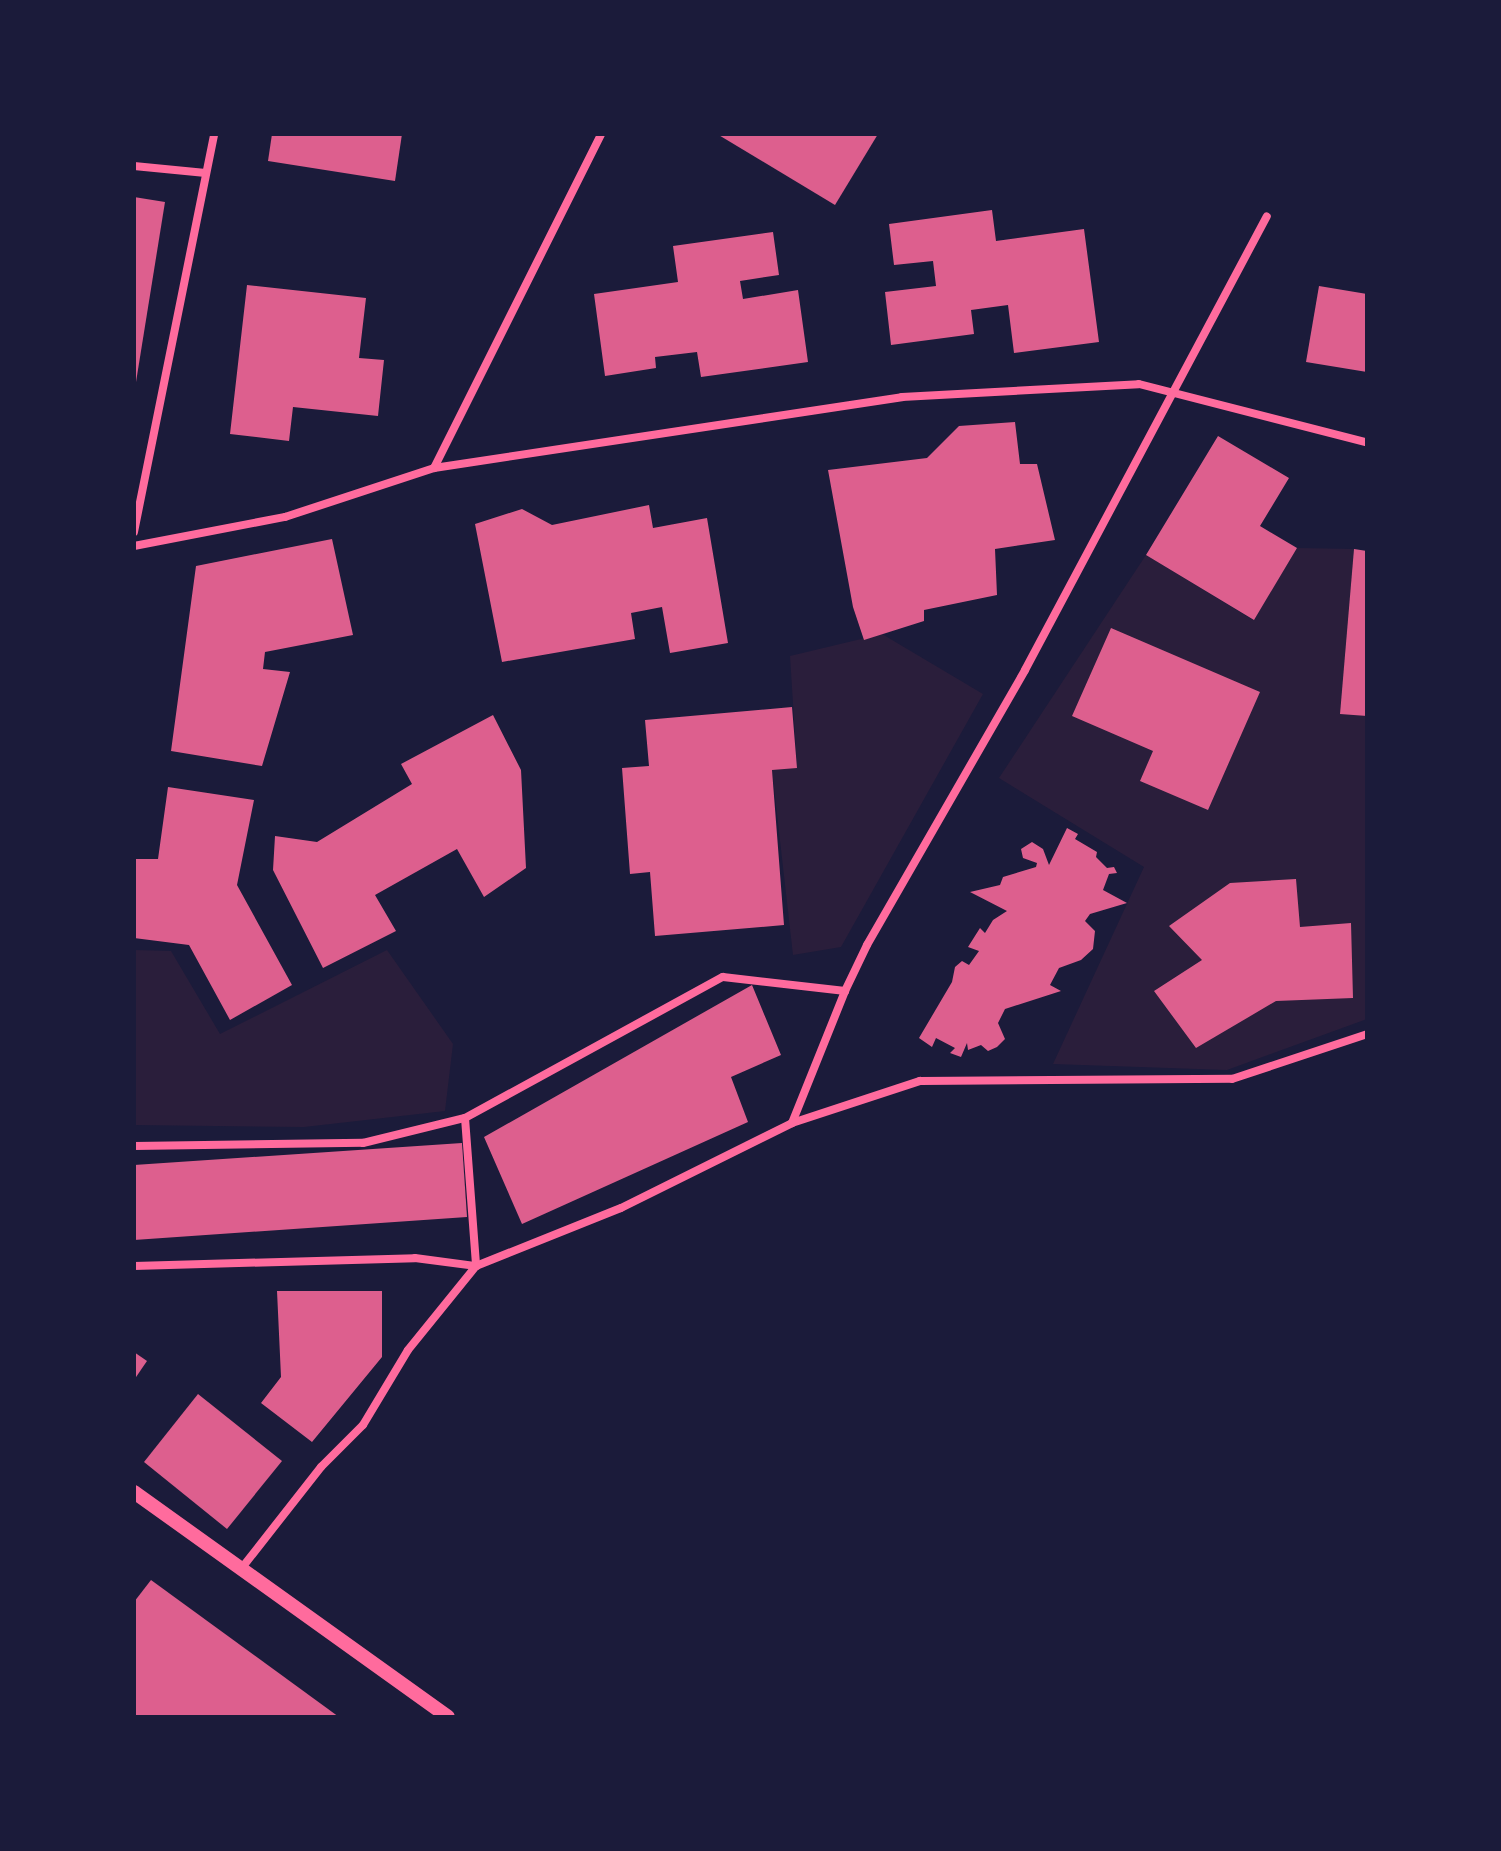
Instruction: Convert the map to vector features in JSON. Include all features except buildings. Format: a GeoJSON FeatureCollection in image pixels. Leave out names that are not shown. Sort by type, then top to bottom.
{"type":"FeatureCollection","features":[{"type":"Feature","properties":{"kind":"street"},"geometry":{"type":"LineString","coordinates":[[134,532],[214,134]]}},
{"type":"Feature","properties":{"kind":"street"},"geometry":{"type":"LineString","coordinates":[[434,468],[601,134]]}},
{"type":"Feature","properties":{"kind":"street"},"geometry":{"type":"LineString","coordinates":[[134,166],[206,173]]}},
{"type":"Feature","properties":{"kind":"street"},"geometry":{"type":"LineString","coordinates":[[792,1123],[845,991],[1025,670],[1267,216]]}},
{"type":"Feature","properties":{"kind":"street"},"geometry":{"type":"LineString","coordinates":[[134,546],[285,517],[434,468],[902,397],[1139,384],[1365,442]]}},
{"type":"Feature","properties":{"kind":"street"},"geometry":{"type":"LineString","coordinates":[[134,1146],[363,1143],[465,1118],[723,977],[845,991]]}},
{"type":"Feature","properties":{"kind":"street"},"geometry":{"type":"LineString","coordinates":[[241,1569],[321,1467],[363,1425],[408,1350],[476,1266],[621,1208],[792,1123],[920,1081],[1232,1079],[1367,1034]]}},
{"type":"Feature","properties":{"kind":"street"},"geometry":{"type":"LineString","coordinates":[[465,1118],[476,1266]]}},
{"type":"Feature","properties":{"kind":"street"},"geometry":{"type":"LineString","coordinates":[[134,1266],[415,1258],[476,1266]]}},
{"type":"Feature","properties":{"kind":"street"},"geometry":{"type":"LineString","coordinates":[[134,1492],[448,1717]]}},
{"type":"Feature","properties":{"kind":"shaded area"},"geometry":{"type":"Polygon","coordinates":[[[1297,548],[1354,549],[1340,713],[1367,716],[1367,1019],[1227,1070],[1053,1064],[1144,867],[999,778],[1146,555],[1253,620],[1297,548]]]}},
{"type":"Feature","properties":{"kind":"shaded area"},"geometry":{"type":"Polygon","coordinates":[[[882,634],[983,694],[841,947],[793,955],[772,770],[797,767],[790,656],[882,634]]]}},
{"type":"Feature","properties":{"kind":"shaded area"},"geometry":{"type":"Polygon","coordinates":[[[134,950],[171,951],[220,1034],[387,950],[453,1044],[445,1111],[304,1127],[134,1125],[134,950]]]}}]}
